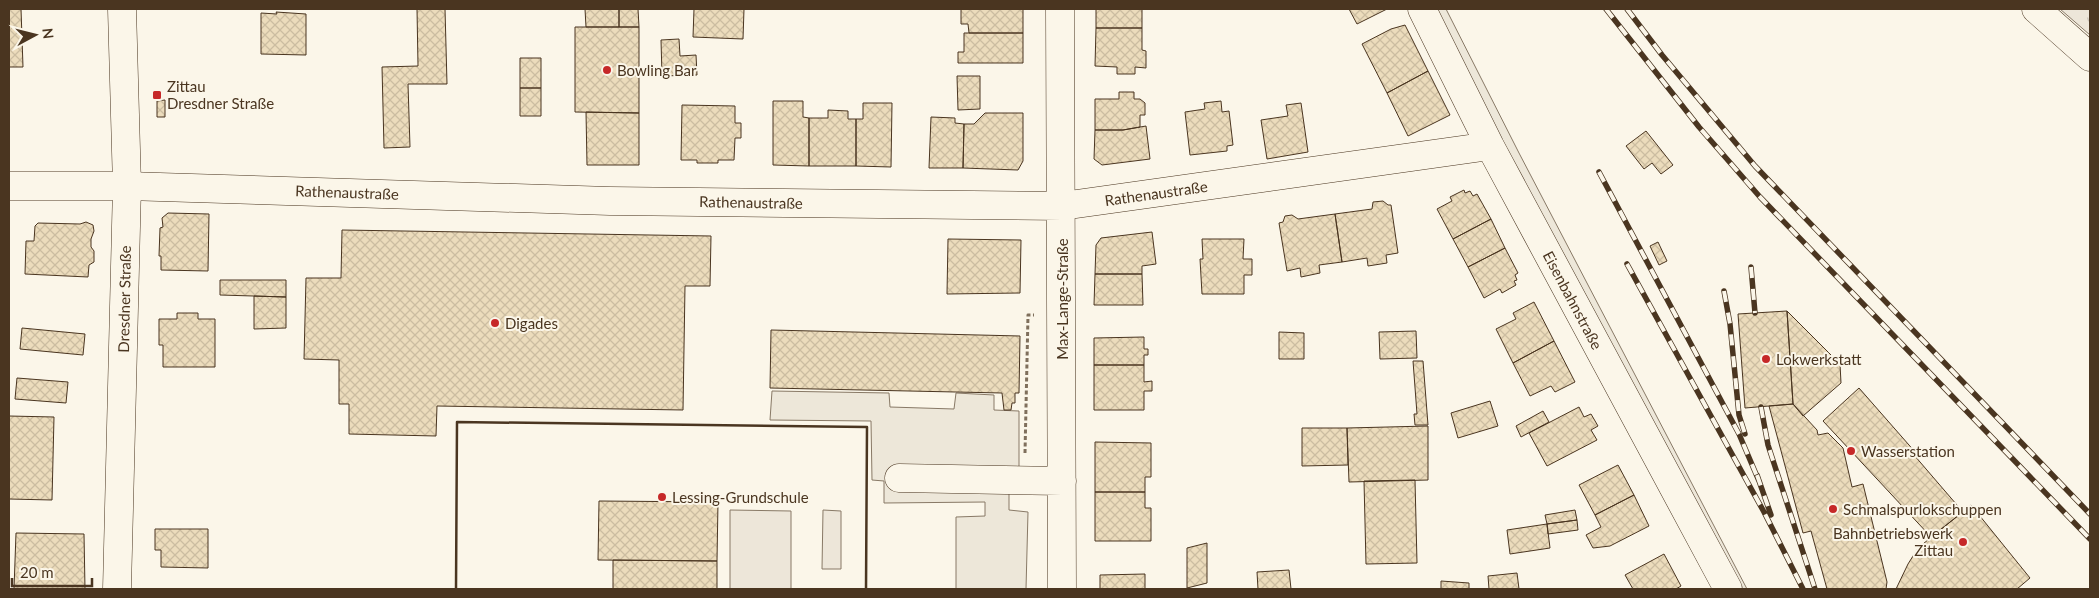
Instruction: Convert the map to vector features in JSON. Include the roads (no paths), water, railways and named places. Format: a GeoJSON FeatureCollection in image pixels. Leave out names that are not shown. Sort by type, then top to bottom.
{"type":"FeatureCollection","features":[{"type":"Feature","properties":{"kind":"street","name":"Dresdner Straße"},"geometry":{"type":"LineString","coordinates":[[117,589],[126,186],[122,9]]}},
{"type":"Feature","properties":{"kind":"street","name":"Max-Lange-Straße"},"geometry":{"type":"LineString","coordinates":[[1060,9],[1062,589]]}},
{"type":"Feature","properties":{"kind":"street","name":"Eisenbahnstraße"},"geometry":{"type":"LineString","coordinates":[[1422,9],[1490,146],[1728,589]]}},
{"type":"Feature","properties":{"kind":"street"},"geometry":{"type":"LineString","coordinates":[[2036,9],[2090,57]]}},
{"type":"Feature","properties":{"kind":"street","name":"Rathenaustraße"},"geometry":{"type":"LineString","coordinates":[[9,186],[126,186],[610,201],[1062,206],[1490,146]]}},
{"type":"Feature","properties":{"kind":"street"},"geometry":{"type":"LineString","coordinates":[[898,478],[1062,481]]}},
{"type":"Feature","properties":{"kind":"railway"},"geometry":{"type":"LineString","coordinates":[[1606,9],[1699,127],[1760,197],[2090,539]]}},
{"type":"Feature","properties":{"kind":"railway"},"geometry":{"type":"LineString","coordinates":[[1627,9],[1662,55],[1755,166],[2090,514]]}},
{"type":"Feature","properties":{"kind":"railway"},"geometry":{"type":"LineString","coordinates":[[1599,172],[1739,434],[1759,481]]}},
{"type":"Feature","properties":{"kind":"railway"},"geometry":{"type":"LineString","coordinates":[[1627,264],[1764,512],[1803,589]]}},
{"type":"Feature","properties":{"kind":"railway"},"geometry":{"type":"LineString","coordinates":[[1751,267],[1755,313]]}},
{"type":"Feature","properties":{"kind":"railway"},"geometry":{"type":"LineString","coordinates":[[1724,291],[1730,324],[1739,415],[1745,434]]}},
{"type":"Feature","properties":{"kind":"railway"},"geometry":{"type":"LineString","coordinates":[[1761,407],[1768,445],[1815,589]]}},
{"type":"Feature","properties":{"kind":"railway"},"geometry":{"type":"LineString","coordinates":[[1757,475],[1771,515]]}},
{"type":"Feature","properties":{"kind":"place","name":"Bowling Bar"},"geometry":{"type":"Point","coordinates":[607,70]}},
{"type":"Feature","properties":{"kind":"place","name":"Zittau Dresdner Straße"},"geometry":{"type":"Point","coordinates":[157,95]}},
{"type":"Feature","properties":{"kind":"place","name":"Digades"},"geometry":{"type":"Point","coordinates":[495,323]}},
{"type":"Feature","properties":{"kind":"place","name":"Lokwerkstatt"},"geometry":{"type":"Point","coordinates":[1766,359]}},
{"type":"Feature","properties":{"kind":"place","name":"Wasserstation"},"geometry":{"type":"Point","coordinates":[1851,451]}},
{"type":"Feature","properties":{"kind":"place","name":"Lessing-Grundschule"},"geometry":{"type":"Point","coordinates":[662,497]}},
{"type":"Feature","properties":{"kind":"place","name":"Schmalspurlokschuppen"},"geometry":{"type":"Point","coordinates":[1833,509]}},
{"type":"Feature","properties":{"kind":"place","name":"Bahnbetriebswerk Zittau"},"geometry":{"type":"Point","coordinates":[1963,542]}}]}
